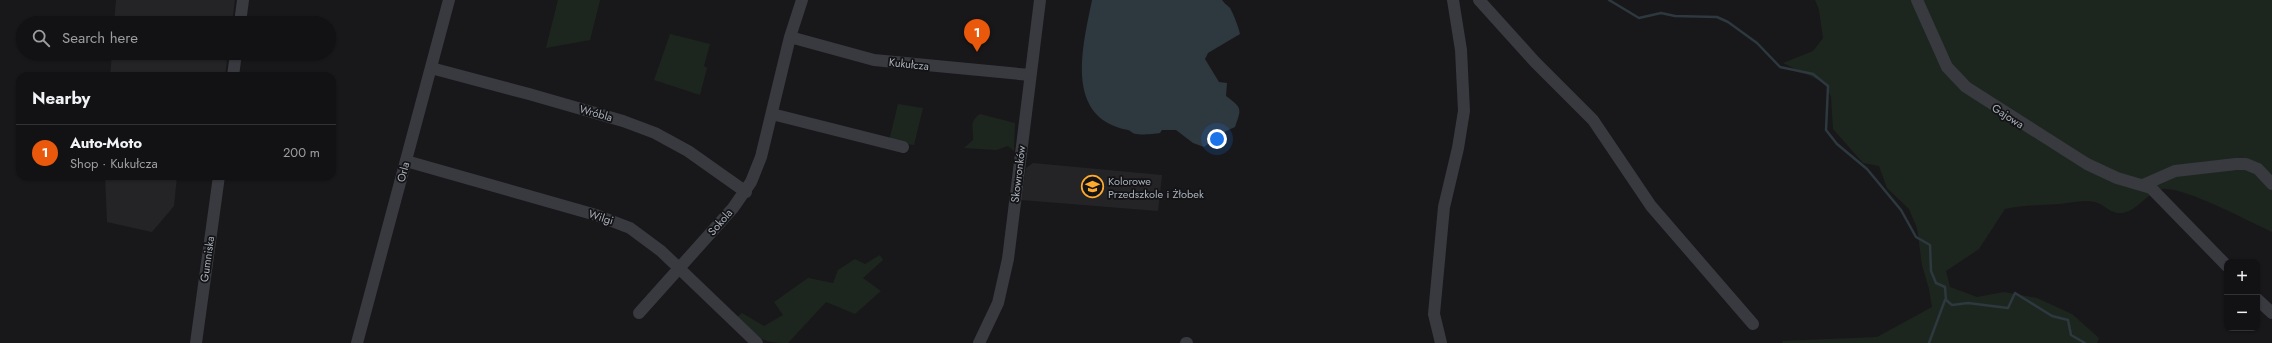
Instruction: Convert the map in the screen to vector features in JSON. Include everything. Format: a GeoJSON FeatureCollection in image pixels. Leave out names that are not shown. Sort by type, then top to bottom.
{"type":"FeatureCollection","features":[{"type":"Feature","properties":{"kind":"street"},"geometry":{"type":"LineString","coordinates":[[241,16],[243,0]]}},
{"type":"Feature","properties":{"kind":"street","name":"Orla"},"geometry":{"type":"LineString","coordinates":[[357,343],[449,0]]}},
{"type":"Feature","properties":{"kind":"street","name":"Sokola"},"geometry":{"type":"LineString","coordinates":[[639,313],[746,192],[761,157],[790,36],[802,0]]}},
{"type":"Feature","properties":{"kind":"street","name":"Skowronków"},"geometry":{"type":"LineString","coordinates":[[979,343],[998,303],[1008,259],[1040,0]]}},
{"type":"Feature","properties":{"kind":"street"},"geometry":{"type":"LineString","coordinates":[[1441,343],[1434,314],[1444,208],[1458,148],[1464,112],[1461,50],[1453,0]]}},
{"type":"Feature","properties":{"kind":"street"},"geometry":{"type":"LineString","coordinates":[[1479,0],[1535,62],[1593,120],[1651,206],[1753,324]]}},
{"type":"Feature","properties":{"kind":"street","name":"Gajowa"},"geometry":{"type":"LineString","coordinates":[[1917,0],[1944,62],[1966,87],[2081,161],[2117,178],[2151,188],[2224,263]]}},
{"type":"Feature","properties":{"kind":"street","name":"Kukułcza"},"geometry":{"type":"LineString","coordinates":[[790,36],[874,60],[1030,75]]}},
{"type":"Feature","properties":{"kind":"street"},"geometry":{"type":"LineString","coordinates":[[234,72],[235,60]]}},
{"type":"Feature","properties":{"kind":"street","name":"Wróbla"},"geometry":{"type":"LineString","coordinates":[[431,68],[532,94],[622,121],[655,133],[688,151],[746,192]]}},
{"type":"Feature","properties":{"kind":"street"},"geometry":{"type":"LineString","coordinates":[[772,114],[903,148]]}},
{"type":"Feature","properties":{"kind":"street","name":"Wilgi"},"geometry":{"type":"LineString","coordinates":[[406,161],[612,220],[646,238],[757,343]]}},
{"type":"Feature","properties":{"kind":"street"},"geometry":{"type":"LineString","coordinates":[[2143,185],[2175,171],[2236,164],[2246,164],[2258,169],[2272,184]]}},
{"type":"Feature","properties":{"kind":"street","name":"Gumniska"},"geometry":{"type":"LineString","coordinates":[[196,343],[218,180]]}},
{"type":"Feature","properties":{"kind":"street"},"geometry":{"type":"LineString","coordinates":[[2260,302],[2272,313]]}},
{"type":"Feature","properties":{"kind":"shaded area"},"geometry":{"type":"Polygon","coordinates":[[[116,0],[235,0],[233,16],[115,16],[116,0]]]}},
{"type":"Feature","properties":{"kind":"shaded area"},"geometry":{"type":"Polygon","coordinates":[[[558,0],[600,0],[590,40],[546,48],[558,0]]]}},
{"type":"Feature","properties":{"kind":"shaded area"},"geometry":{"type":"Polygon","coordinates":[[[1092,0],[1222,0],[1232,12],[1240,34],[1208,53],[1205,59],[1219,82],[1227,83],[1226,96],[1238,106],[1239,116],[1235,127],[1226,131],[1204,147],[1193,143],[1176,130],[1162,130],[1160,133],[1155,134],[1135,134],[1107,123],[1094,111],[1086,95],[1082,77],[1082,58],[1092,0]]]}},
{"type":"Feature","properties":{"kind":"shaded area"},"geometry":{"type":"Polygon","coordinates":[[[1815,0],[2272,0],[2272,232],[2233,213],[2185,193],[2162,189],[2150,195],[2130,211],[2124,213],[2114,212],[2098,203],[2091,201],[2005,209],[1979,249],[1946,271],[1950,287],[1977,297],[2004,292],[2037,298],[2072,314],[2099,338],[2097,343],[1783,343],[1782,341],[1877,337],[1932,307],[1929,289],[1922,265],[1917,228],[1909,209],[1887,188],[1879,166],[1863,163],[1833,129],[1831,97],[1825,83],[1783,63],[1813,51],[1823,38],[1819,10],[1815,0]]]}},
{"type":"Feature","properties":{"kind":"shaded area"},"geometry":{"type":"Polygon","coordinates":[[[670,34],[710,44],[704,66],[707,68],[700,95],[654,80],[670,34]]]}},
{"type":"Feature","properties":{"kind":"shaded area"},"geometry":{"type":"Polygon","coordinates":[[[111,60],[227,60],[226,72],[110,72],[111,60]]]}},
{"type":"Feature","properties":{"kind":"shaded area"},"geometry":{"type":"Polygon","coordinates":[[[898,104],[923,108],[914,145],[889,141],[898,104]]]}},
{"type":"Feature","properties":{"kind":"shaded area"},"geometry":{"type":"Polygon","coordinates":[[[980,114],[1015,123],[1014,151],[1008,146],[996,150],[964,148],[973,140],[972,126],[976,117],[980,114]]]}},
{"type":"Feature","properties":{"kind":"shaded area","name":"Kolorowe Przedszkole i Żłobek"},"geometry":{"type":"Polygon","coordinates":[[[1033,163],[1162,175],[1158,211],[1021,200],[1026,168],[1033,163]]]}},
{"type":"Feature","properties":{"kind":"shaded area"},"geometry":{"type":"Polygon","coordinates":[[[105,180],[177,180],[174,206],[152,232],[107,222],[105,180]]]}},
{"type":"Feature","properties":{"kind":"shaded area"},"geometry":{"type":"Polygon","coordinates":[[[880,255],[883,260],[863,278],[881,291],[855,314],[826,302],[788,343],[770,342],[764,340],[754,334],[737,317],[742,313],[764,326],[783,315],[774,302],[808,278],[833,283],[838,270],[855,259],[865,264],[880,255]]]}},
{"type":"Feature","properties":{"kind":"waterway"},"geometry":{"type":"LineString","coordinates":[[1609,0],[1639,18],[1661,13],[1675,16],[1717,17],[1728,22],[1757,43],[1780,67],[1813,74],[1828,86],[1826,130],[1837,144],[1867,169],[1901,210],[1916,237],[1930,245],[1931,271],[1936,283],[1945,287],[1946,300],[1952,305],[1968,303],[2008,308],[2015,293],[2052,316],[2068,320],[2071,335],[2085,343]]}},
{"type":"Feature","properties":{"kind":"waterway"},"geometry":{"type":"LineString","coordinates":[[1929,343],[1945,300]]}},
{"type":"Feature","properties":{"kind":"place","name":"Auto-Moto"},"geometry":{"type":"Point","coordinates":[977,52]}},
{"type":"Feature","properties":{"kind":"place","name":"Kolorowe Przedszkole i Żłobek"},"geometry":{"type":"Point","coordinates":[1092,187]}}]}
